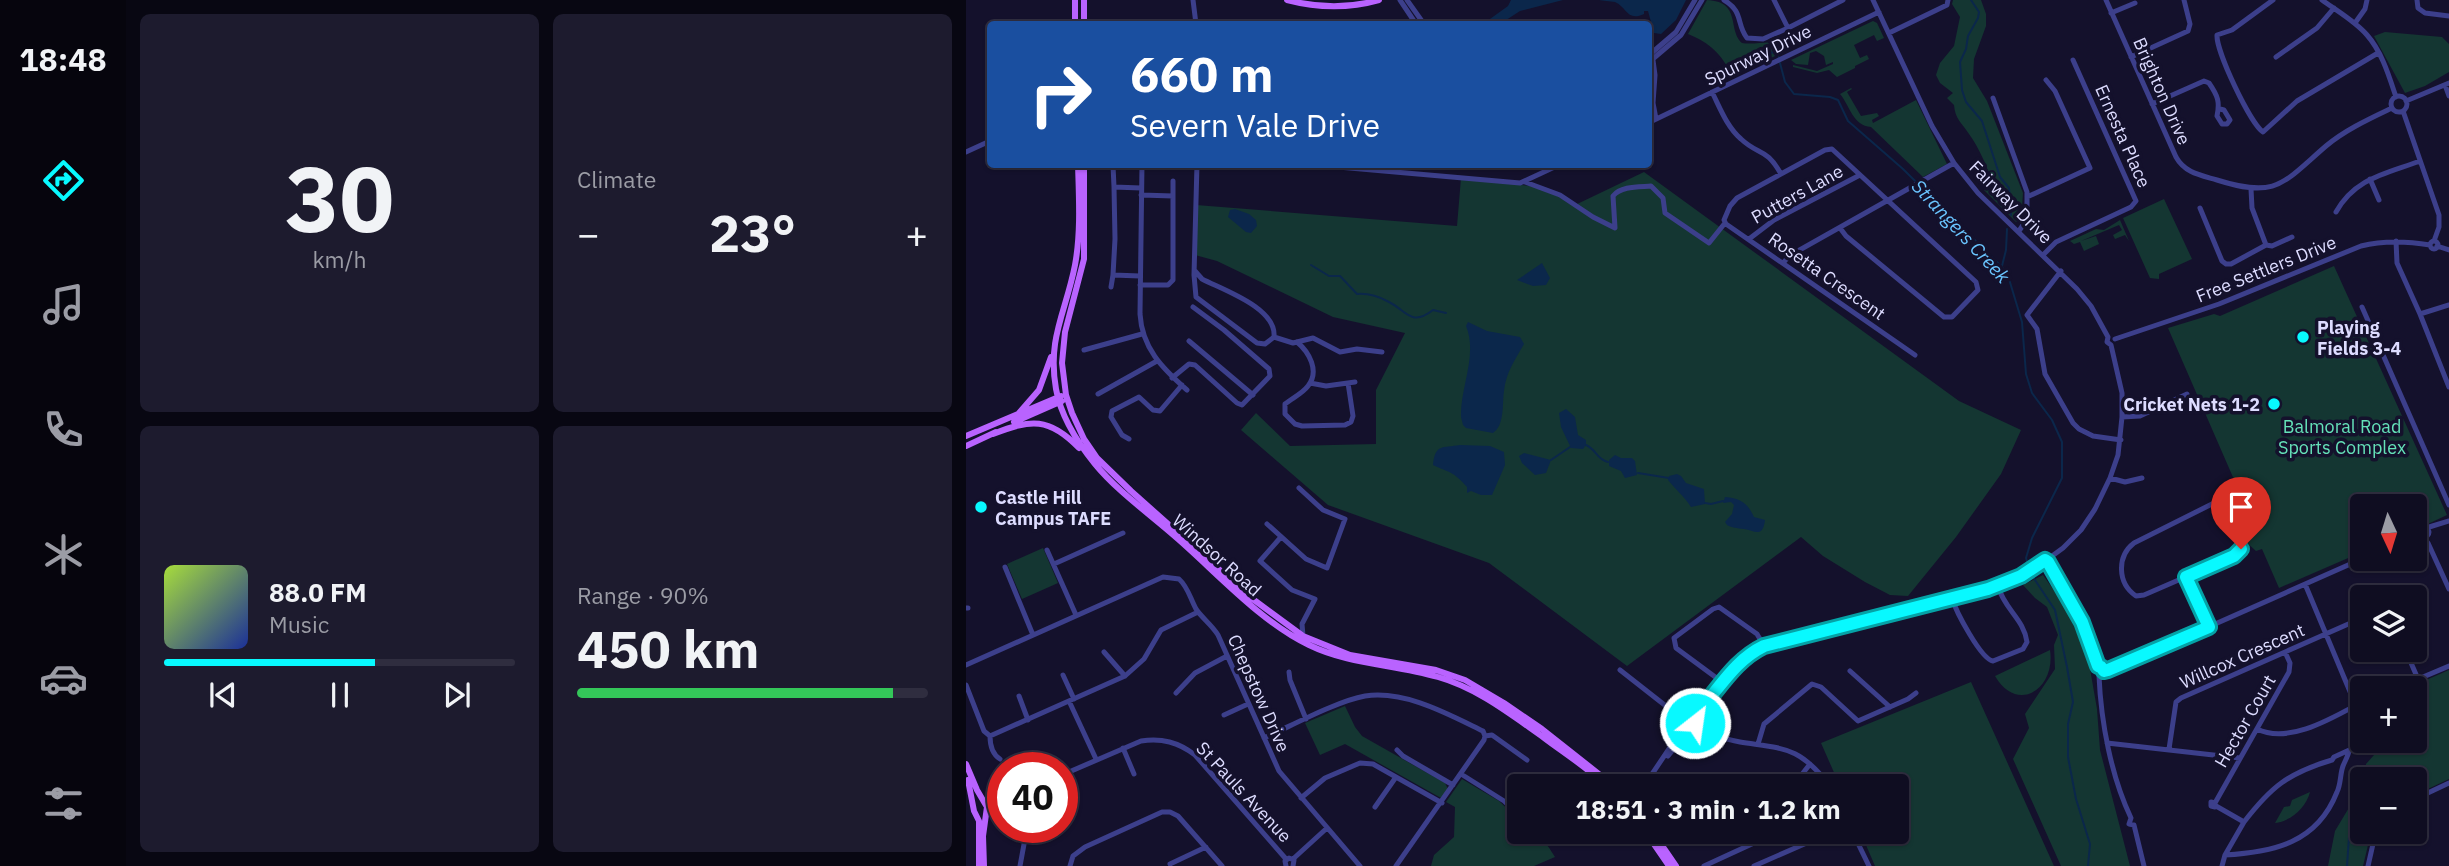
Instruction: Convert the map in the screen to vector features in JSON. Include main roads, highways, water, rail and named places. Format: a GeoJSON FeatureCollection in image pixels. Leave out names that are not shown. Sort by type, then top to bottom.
{"type":"FeatureCollection","features":[{"type":"Feature","properties":{"kind":"main road"},"geometry":{"type":"LineString","coordinates":[[1075,0],[1075,21]]}},
{"type":"Feature","properties":{"kind":"main road"},"geometry":{"type":"LineString","coordinates":[[1083,21],[1084,0]]}},
{"type":"Feature","properties":{"kind":"main road"},"geometry":{"type":"LineString","coordinates":[[1287,0],[1335,7],[1379,0]]}},
{"type":"Feature","properties":{"kind":"main road","name":"Windsor Road"},"geometry":{"type":"LineString","coordinates":[[1078,168],[1077,252],[1054,348],[1054,368],[1059,400],[1077,439],[1098,467],[1289,634],[1337,656],[1417,671],[1464,686],[1502,708],[1593,774]]}},
{"type":"Feature","properties":{"kind":"main road","name":"Windsor Road"},"geometry":{"type":"LineString","coordinates":[[1084,168],[1083,259],[1063,344],[1062,363],[1067,397],[1084,439],[1101,462],[1250,597],[1303,636],[1350,655],[1436,670],[1465,680],[1532,723],[1600,774]]}},
{"type":"Feature","properties":{"kind":"main road"},"geometry":{"type":"LineString","coordinates":[[1018,414],[1043,382],[1054,348]]}},
{"type":"Feature","properties":{"kind":"main road"},"geometry":{"type":"LineString","coordinates":[[966,436],[1067,397]]}},
{"type":"Feature","properties":{"kind":"main road"},"geometry":{"type":"LineString","coordinates":[[966,446],[1059,400]]}},
{"type":"Feature","properties":{"kind":"main road"},"geometry":{"type":"LineString","coordinates":[[993,434],[1023,423],[1045,424],[1069,437],[1098,467]]}},
{"type":"Feature","properties":{"kind":"main road"},"geometry":{"type":"LineString","coordinates":[[966,764],[986,806],[981,866]]}},
{"type":"Feature","properties":{"kind":"main road"},"geometry":{"type":"LineString","coordinates":[[966,774],[979,821],[981,866]]}},
{"type":"Feature","properties":{"kind":"main road"},"geometry":{"type":"LineString","coordinates":[[974,809],[977,802],[986,806]]}},
{"type":"Feature","properties":{"kind":"main road"},"geometry":{"type":"LineString","coordinates":[[974,809],[983,814],[986,806]]}},
{"type":"Feature","properties":{"kind":"main road"},"geometry":{"type":"LineString","coordinates":[[1654,844],[1669,866]]}},
{"type":"Feature","properties":{"kind":"main road"},"geometry":{"type":"LineString","coordinates":[[1661,844],[1676,866]]}},
{"type":"Feature","properties":{"kind":"water"},"geometry":{"type":"Polygon","coordinates":[[[1511,0],[1563,0],[1520,11],[1505,21],[1487,21],[1508,6],[1511,0]]]}},
{"type":"Feature","properties":{"kind":"water"},"geometry":{"type":"Polygon","coordinates":[[[1599,0],[1686,0],[1676,20],[1661,34],[1654,33],[1648,11],[1634,16],[1615,2],[1599,0]]]}},
{"type":"Feature","properties":{"kind":"water"},"geometry":{"type":"Polygon","coordinates":[[[1235,209],[1256,220],[1257,226],[1251,233],[1228,217],[1230,210],[1235,209]]]}},
{"type":"Feature","properties":{"kind":"water"},"geometry":{"type":"Polygon","coordinates":[[[1542,263],[1550,278],[1546,285],[1533,286],[1517,280],[1542,263]]]}},
{"type":"Feature","properties":{"kind":"water"},"geometry":{"type":"Polygon","coordinates":[[[1468,322],[1487,331],[1520,337],[1524,344],[1511,366],[1504,391],[1500,425],[1493,433],[1466,428],[1461,417],[1470,348],[1466,326],[1468,322]]]}},
{"type":"Feature","properties":{"kind":"water"},"geometry":{"type":"Polygon","coordinates":[[[1566,409],[1575,417],[1578,435],[1586,440],[1583,449],[1571,448],[1561,427],[1559,413],[1566,409]]]}},
{"type":"Feature","properties":{"kind":"water"},"geometry":{"type":"Polygon","coordinates":[[[1460,445],[1490,446],[1504,452],[1505,465],[1492,495],[1471,491],[1467,493],[1467,487],[1458,478],[1433,465],[1438,450],[1460,445]]]}},
{"type":"Feature","properties":{"kind":"water"},"geometry":{"type":"Polygon","coordinates":[[[1524,453],[1551,460],[1546,473],[1535,475],[1522,463],[1519,456],[1524,453]]]}},
{"type":"Feature","properties":{"kind":"water"},"geometry":{"type":"Polygon","coordinates":[[[1615,455],[1632,458],[1637,475],[1625,478],[1621,471],[1609,466],[1609,460],[1615,455]]]}},
{"type":"Feature","properties":{"kind":"water"},"geometry":{"type":"Polygon","coordinates":[[[1677,474],[1686,483],[1704,489],[1705,504],[1691,507],[1668,480],[1669,476],[1677,474]]]}},
{"type":"Feature","properties":{"kind":"water"},"geometry":{"type":"Polygon","coordinates":[[[1725,497],[1740,500],[1754,517],[1765,520],[1762,529],[1755,532],[1727,525],[1725,522],[1732,514],[1734,505],[1731,502],[1723,503],[1725,497]]]}},
{"type":"Feature","properties":{"kind":"waterway"},"geometry":{"type":"LineString","coordinates":[[1971,0],[1979,12],[1960,62],[1962,90],[1966,102],[1982,121],[2000,177],[2009,188],[2011,215]]}},
{"type":"Feature","properties":{"kind":"waterway","name":"Strangers Creek"},"geometry":{"type":"LineString","coordinates":[[1760,54],[1777,52],[1779,58]]}},
{"type":"Feature","properties":{"kind":"waterway","name":"Strangers Creek"},"geometry":{"type":"LineString","coordinates":[[1780,63],[1785,82],[1794,94],[1838,100],[1848,121],[1903,169],[2002,267],[2009,279],[2022,322],[2026,374],[2032,393],[2052,420],[2062,442],[2062,478],[2032,538],[2026,558],[2028,565]]}},
{"type":"Feature","properties":{"kind":"waterway"},"geometry":{"type":"LineString","coordinates":[[2002,266],[2007,229]]}},
{"type":"Feature","properties":{"kind":"waterway"},"geometry":{"type":"LineString","coordinates":[[1311,265],[1329,276],[1340,276],[1357,294],[1381,298],[1410,316],[1419,317],[1433,310],[1446,313]]}},
{"type":"Feature","properties":{"kind":"waterway"},"geometry":{"type":"LineString","coordinates":[[1586,445],[1608,462]]}},
{"type":"Feature","properties":{"kind":"waterway"},"geometry":{"type":"LineString","coordinates":[[1551,460],[1570,447]]}},
{"type":"Feature","properties":{"kind":"waterway"},"geometry":{"type":"LineString","coordinates":[[1638,473],[1669,478]]}},
{"type":"Feature","properties":{"kind":"waterway"},"geometry":{"type":"LineString","coordinates":[[1705,503],[1723,501]]}},
{"type":"Feature","properties":{"kind":"waterway","name":"Strangers Creek"},"geometry":{"type":"LineString","coordinates":[[2033,577],[2055,610],[2067,667],[2073,702],[2068,724],[2068,757],[2076,799],[2090,844],[2088,866]]}},
{"type":"Feature","properties":{"kind":"waterway"},"geometry":{"type":"LineString","coordinates":[[2347,866],[2350,834]]}},
{"type":"Feature","properties":{"kind":"place","name":"Playing Fields 3-4"},"geometry":{"type":"Point","coordinates":[2303,337]}},
{"type":"Feature","properties":{"kind":"place","name":"Cricket Nets 1-2"},"geometry":{"type":"Point","coordinates":[2274,404]}},
{"type":"Feature","properties":{"kind":"place","name":"Castle Hill Campus TAFE"},"geometry":{"type":"Point","coordinates":[981,507]}},
{"type":"Feature","properties":{"kind":"park label","name":"Balmoral Road Sports Complex"},"geometry":{"type":"Point","coordinates":[2342,436]}}]}
